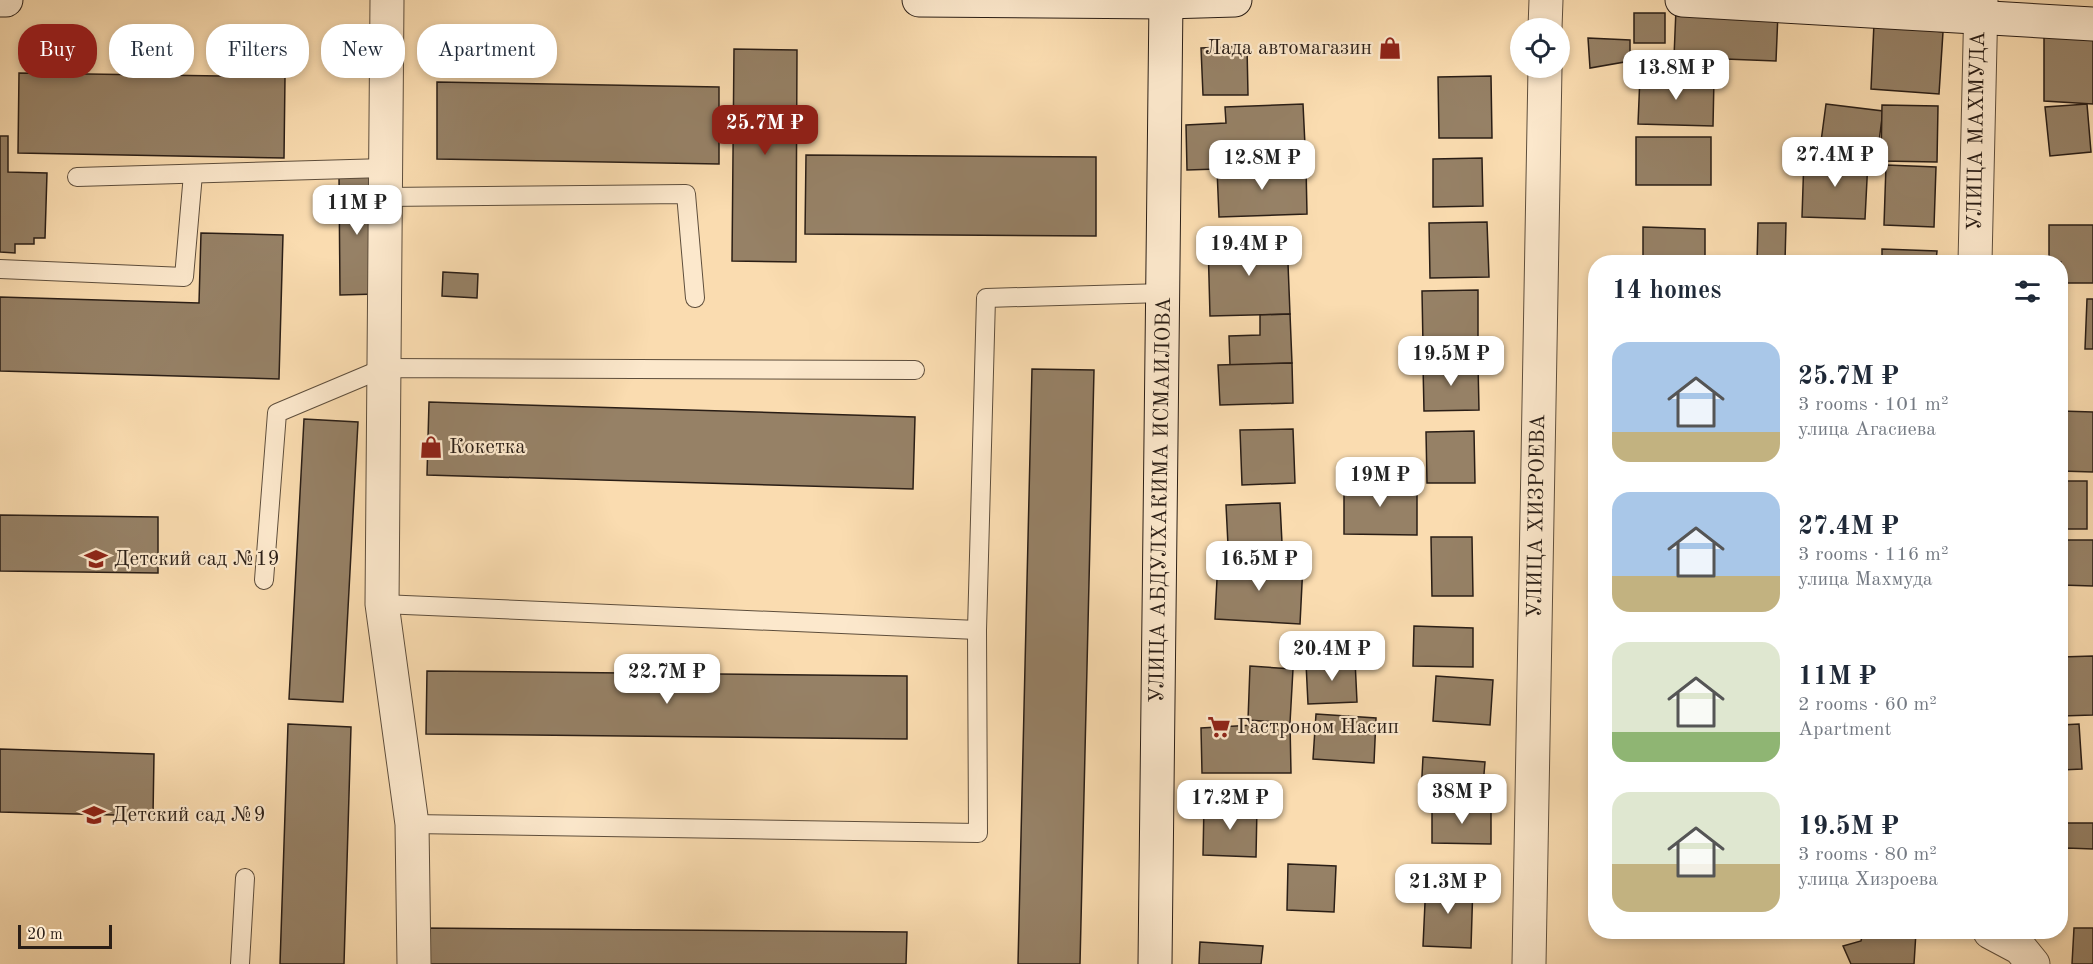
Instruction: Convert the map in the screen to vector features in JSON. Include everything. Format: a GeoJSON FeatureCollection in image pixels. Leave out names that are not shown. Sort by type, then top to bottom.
{"type":"FeatureCollection","features":[{"type":"Feature","properties":{"kind":"street"},"geometry":{"type":"LineString","coordinates":[[0,0],[6,0]]}},
{"type":"Feature","properties":{"kind":"street"},"geometry":{"type":"LineString","coordinates":[[387,0],[382,604],[412,824],[414,964]]}},
{"type":"Feature","properties":{"kind":"street"},"geometry":{"type":"LineString","coordinates":[[919,0],[1235,0]]}},
{"type":"Feature","properties":{"kind":"street"},"geometry":{"type":"LineString","coordinates":[[1545,18],[1546,0]]}},
{"type":"Feature","properties":{"kind":"street"},"geometry":{"type":"LineString","coordinates":[[1682,0],[1980,9],[2093,24]]}},
{"type":"Feature","properties":{"kind":"street","name":"УЛИЦА АБДУЛХАКИМА ИСМАИЛОВА"},"geometry":{"type":"LineString","coordinates":[[1155,964],[1166,1]]}},
{"type":"Feature","properties":{"kind":"street","name":"УЛИЦА МАХМУДА"},"geometry":{"type":"LineString","coordinates":[[1975,255],[1980,9]]}},
{"type":"Feature","properties":{"kind":"street","name":"УЛИЦА ХИЗРОЕВА"},"geometry":{"type":"LineString","coordinates":[[1529,964],[1545,78]]}},
{"type":"Feature","properties":{"kind":"street"},"geometry":{"type":"LineString","coordinates":[[2003,939],[2020,948],[2033,964]]}},
{"type":"Feature","properties":{"kind":"lane"},"geometry":{"type":"LineString","coordinates":[[0,269],[184,277],[193,174]]}},
{"type":"Feature","properties":{"kind":"lane"},"geometry":{"type":"LineString","coordinates":[[77,177],[193,174],[686,194],[695,298]]}},
{"type":"Feature","properties":{"kind":"lane"},"geometry":{"type":"LineString","coordinates":[[412,824],[978,833],[977,630],[986,298],[1164,293]]}},
{"type":"Feature","properties":{"kind":"lane"},"geometry":{"type":"LineString","coordinates":[[264,580],[277,413],[384,368],[915,370]]}},
{"type":"Feature","properties":{"kind":"lane"},"geometry":{"type":"LineString","coordinates":[[382,604],[977,630]]}},
{"type":"Feature","properties":{"kind":"lane"},"geometry":{"type":"LineString","coordinates":[[240,964],[245,878]]}},
{"type":"Feature","properties":{"kind":"building"},"geometry":{"type":"Polygon","coordinates":[[[1676,9],[1778,13],[1776,61],[1674,57],[1676,9]]]}},
{"type":"Feature","properties":{"kind":"building"},"geometry":{"type":"Polygon","coordinates":[[[1634,13],[1665,13],[1665,43],[1634,43],[1634,13]]]}},
{"type":"Feature","properties":{"kind":"building"},"geometry":{"type":"Polygon","coordinates":[[[1874,23],[1943,32],[1939,94],[1871,89],[1874,23]]]}},
{"type":"Feature","properties":{"kind":"building"},"geometry":{"type":"Polygon","coordinates":[[[2044,37],[2093,37],[2093,104],[2044,101],[2044,37]]]}},
{"type":"Feature","properties":{"kind":"building"},"geometry":{"type":"Polygon","coordinates":[[[1588,38],[1630,40],[1630,61],[1590,68],[1588,38]]]}},
{"type":"Feature","properties":{"kind":"building"},"geometry":{"type":"Polygon","coordinates":[[[1247,46],[1248,95],[1203,95],[1201,48],[1247,46]]]}},
{"type":"Feature","properties":{"kind":"building"},"geometry":{"type":"Polygon","coordinates":[[[734,49],[797,50],[796,262],[732,261],[734,49]]]}},
{"type":"Feature","properties":{"kind":"building"},"geometry":{"type":"Polygon","coordinates":[[[97,74],[109,74],[109,78],[194,78],[194,76],[206,76],[206,78],[285,78],[284,158],[18,153],[19,78],[97,78],[97,74]]]}},
{"type":"Feature","properties":{"kind":"building"},"geometry":{"type":"Polygon","coordinates":[[[1491,76],[1492,138],[1439,138],[1438,77],[1491,76]]]}},
{"type":"Feature","properties":{"kind":"building"},"geometry":{"type":"Polygon","coordinates":[[[1640,76],[1714,78],[1713,126],[1638,124],[1640,76]]]}},
{"type":"Feature","properties":{"kind":"building"},"geometry":{"type":"Polygon","coordinates":[[[437,82],[719,87],[719,164],[437,159],[437,82]]]}},
{"type":"Feature","properties":{"kind":"building"},"geometry":{"type":"Polygon","coordinates":[[[1303,104],[1306,166],[1187,170],[1186,125],[1226,123],[1225,107],[1303,104]]]}},
{"type":"Feature","properties":{"kind":"building"},"geometry":{"type":"Polygon","coordinates":[[[1826,104],[1883,111],[1877,156],[1820,149],[1826,104]]]}},
{"type":"Feature","properties":{"kind":"building"},"geometry":{"type":"Polygon","coordinates":[[[2087,104],[2091,152],[2050,156],[2045,107],[2087,104]]]}},
{"type":"Feature","properties":{"kind":"building"},"geometry":{"type":"Polygon","coordinates":[[[1882,105],[1938,106],[1937,162],[1881,161],[1882,105]]]}},
{"type":"Feature","properties":{"kind":"building"},"geometry":{"type":"Polygon","coordinates":[[[0,136],[8,136],[8,172],[47,173],[45,238],[34,238],[34,244],[15,244],[15,253],[0,252],[0,136]]]}},
{"type":"Feature","properties":{"kind":"building"},"geometry":{"type":"Polygon","coordinates":[[[1636,137],[1711,137],[1711,185],[1636,185],[1636,137]]]}},
{"type":"Feature","properties":{"kind":"building"},"geometry":{"type":"Polygon","coordinates":[[[806,155],[1096,157],[1096,236],[805,234],[806,155]]]}},
{"type":"Feature","properties":{"kind":"building"},"geometry":{"type":"Polygon","coordinates":[[[1804,157],[1868,160],[1865,219],[1802,217],[1804,157]]]}},
{"type":"Feature","properties":{"kind":"building"},"geometry":{"type":"Polygon","coordinates":[[[1482,158],[1483,206],[1433,207],[1433,159],[1482,158]]]}},
{"type":"Feature","properties":{"kind":"building"},"geometry":{"type":"Polygon","coordinates":[[[1886,165],[1936,167],[1934,227],[1884,225],[1886,165]]]}},
{"type":"Feature","properties":{"kind":"building"},"geometry":{"type":"Polygon","coordinates":[[[1306,166],[1307,214],[1219,217],[1217,169],[1306,166]]]}},
{"type":"Feature","properties":{"kind":"building"},"geometry":{"type":"Polygon","coordinates":[[[339,174],[370,175],[377,294],[340,295],[339,174]]]}},
{"type":"Feature","properties":{"kind":"building"},"geometry":{"type":"Polygon","coordinates":[[[1487,222],[1489,277],[1430,278],[1429,223],[1487,222]]]}},
{"type":"Feature","properties":{"kind":"building"},"geometry":{"type":"Polygon","coordinates":[[[1758,223],[1786,223],[1785,255],[1757,255],[1758,223]]]}},
{"type":"Feature","properties":{"kind":"building"},"geometry":{"type":"Polygon","coordinates":[[[2049,225],[2093,225],[2093,283],[2068,283],[2068,255],[2049,255],[2049,225]]]}},
{"type":"Feature","properties":{"kind":"building"},"geometry":{"type":"Polygon","coordinates":[[[1643,227],[1705,229],[1705,255],[1643,255],[1643,227]]]}},
{"type":"Feature","properties":{"kind":"building"},"geometry":{"type":"Polygon","coordinates":[[[201,233],[283,235],[279,379],[0,371],[0,297],[199,303],[201,233]]]}},
{"type":"Feature","properties":{"kind":"building"},"geometry":{"type":"Polygon","coordinates":[[[1287,238],[1290,314],[1210,316],[1208,241],[1287,238]]]}},
{"type":"Feature","properties":{"kind":"building"},"geometry":{"type":"Polygon","coordinates":[[[1882,249],[1937,251],[1937,255],[1882,255],[1882,249]]]}},
{"type":"Feature","properties":{"kind":"building"},"geometry":{"type":"Polygon","coordinates":[[[443,272],[478,274],[477,298],[442,296],[443,272]]]}},
{"type":"Feature","properties":{"kind":"building"},"geometry":{"type":"Polygon","coordinates":[[[1478,290],[1478,345],[1423,346],[1422,291],[1478,290]]]}},
{"type":"Feature","properties":{"kind":"building"},"geometry":{"type":"Polygon","coordinates":[[[2087,299],[2093,299],[2093,349],[2085,349],[2087,299]]]}},
{"type":"Feature","properties":{"kind":"building"},"geometry":{"type":"Polygon","coordinates":[[[1290,314],[1292,363],[1230,365],[1229,336],[1260,335],[1260,315],[1290,314]]]}},
{"type":"Feature","properties":{"kind":"building"},"geometry":{"type":"Polygon","coordinates":[[[1292,363],[1293,403],[1220,405],[1218,365],[1292,363]]]}},
{"type":"Feature","properties":{"kind":"building"},"geometry":{"type":"Polygon","coordinates":[[[1478,363],[1479,410],[1424,411],[1423,365],[1478,363]]]}},
{"type":"Feature","properties":{"kind":"building"},"geometry":{"type":"Polygon","coordinates":[[[1032,369],[1094,370],[1080,964],[1018,964],[1032,369]]]}},
{"type":"Feature","properties":{"kind":"building"},"geometry":{"type":"Polygon","coordinates":[[[429,402],[915,417],[913,489],[427,475],[429,402]]]}},
{"type":"Feature","properties":{"kind":"building"},"geometry":{"type":"Polygon","coordinates":[[[2068,411],[2093,412],[2093,472],[2068,471],[2068,411]]]}},
{"type":"Feature","properties":{"kind":"building"},"geometry":{"type":"Polygon","coordinates":[[[304,419],[358,422],[343,702],[289,699],[304,419]]]}},
{"type":"Feature","properties":{"kind":"building"},"geometry":{"type":"Polygon","coordinates":[[[1293,429],[1295,483],[1242,485],[1240,430],[1293,429]]]}},
{"type":"Feature","properties":{"kind":"building"},"geometry":{"type":"Polygon","coordinates":[[[1474,431],[1475,483],[1427,483],[1426,432],[1474,431]]]}},
{"type":"Feature","properties":{"kind":"building"},"geometry":{"type":"Polygon","coordinates":[[[1344,481],[1417,483],[1417,535],[1344,534],[1344,481]]]}},
{"type":"Feature","properties":{"kind":"building"},"geometry":{"type":"Polygon","coordinates":[[[2068,481],[2087,481],[2087,529],[2068,529],[2068,481]]]}},
{"type":"Feature","properties":{"kind":"building"},"geometry":{"type":"Polygon","coordinates":[[[1280,503],[1282,543],[1228,545],[1226,505],[1280,503]]]}},
{"type":"Feature","properties":{"kind":"building"},"geometry":{"type":"Polygon","coordinates":[[[0,515],[158,517],[158,573],[0,571],[0,515]]]}},
{"type":"Feature","properties":{"kind":"building"},"geometry":{"type":"Polygon","coordinates":[[[1431,537],[1472,537],[1473,596],[1432,596],[1431,537]]]}},
{"type":"Feature","properties":{"kind":"building"},"geometry":{"type":"Polygon","coordinates":[[[2068,540],[2093,540],[2093,586],[2068,585],[2068,540]]]}},
{"type":"Feature","properties":{"kind":"building"},"geometry":{"type":"Polygon","coordinates":[[[1218,559],[1303,564],[1300,624],[1215,619],[1218,559]]]}},
{"type":"Feature","properties":{"kind":"building"},"geometry":{"type":"Polygon","coordinates":[[[1414,626],[1473,628],[1473,667],[1413,666],[1414,626]]]}},
{"type":"Feature","properties":{"kind":"building"},"geometry":{"type":"Polygon","coordinates":[[[2093,656],[2093,715],[2068,716],[2068,657],[2093,656]]]}},
{"type":"Feature","properties":{"kind":"building"},"geometry":{"type":"Polygon","coordinates":[[[1355,660],[1357,702],[1308,704],[1306,663],[1355,660]]]}},
{"type":"Feature","properties":{"kind":"building"},"geometry":{"type":"Polygon","coordinates":[[[1250,666],[1293,669],[1290,723],[1248,720],[1250,666]]]}},
{"type":"Feature","properties":{"kind":"building"},"geometry":{"type":"Polygon","coordinates":[[[427,671],[907,676],[907,739],[426,734],[427,671]]]}},
{"type":"Feature","properties":{"kind":"building"},"geometry":{"type":"Polygon","coordinates":[[[1436,676],[1493,680],[1490,725],[1433,721],[1436,676]]]}},
{"type":"Feature","properties":{"kind":"building"},"geometry":{"type":"Polygon","coordinates":[[[1316,714],[1376,718],[1374,763],[1313,759],[1316,714]]]}},
{"type":"Feature","properties":{"kind":"building"},"geometry":{"type":"Polygon","coordinates":[[[1290,723],[1291,773],[1202,773],[1201,728],[1290,723]]]}},
{"type":"Feature","properties":{"kind":"building"},"geometry":{"type":"Polygon","coordinates":[[[288,724],[351,727],[344,964],[280,964],[288,724]]]}},
{"type":"Feature","properties":{"kind":"building"},"geometry":{"type":"Polygon","coordinates":[[[2079,724],[2082,769],[2068,770],[2068,725],[2079,724]]]}},
{"type":"Feature","properties":{"kind":"building"},"geometry":{"type":"Polygon","coordinates":[[[0,749],[154,754],[153,816],[0,812],[0,749]]]}},
{"type":"Feature","properties":{"kind":"building"},"geometry":{"type":"Polygon","coordinates":[[[1423,757],[1485,762],[1482,798],[1421,794],[1423,757]]]}},
{"type":"Feature","properties":{"kind":"building"},"geometry":{"type":"Polygon","coordinates":[[[1204,805],[1257,807],[1256,857],[1203,855],[1204,805]]]}},
{"type":"Feature","properties":{"kind":"building"},"geometry":{"type":"Polygon","coordinates":[[[1432,806],[1491,806],[1491,844],[1432,843],[1432,806]]]}},
{"type":"Feature","properties":{"kind":"building"},"geometry":{"type":"Polygon","coordinates":[[[2068,823],[2093,823],[2093,849],[2068,848],[2068,823]]]}},
{"type":"Feature","properties":{"kind":"building"},"geometry":{"type":"Polygon","coordinates":[[[1288,864],[1336,866],[1334,912],[1287,910],[1288,864]]]}},
{"type":"Feature","properties":{"kind":"building"},"geometry":{"type":"Polygon","coordinates":[[[1426,881],[1473,883],[1471,948],[1423,946],[1426,881]]]}},
{"type":"Feature","properties":{"kind":"building"},"geometry":{"type":"Polygon","coordinates":[[[422,928],[907,932],[906,964],[422,964],[422,928]]]}},
{"type":"Feature","properties":{"kind":"building"},"geometry":{"type":"Polygon","coordinates":[[[2074,928],[2093,928],[2093,964],[2072,964],[2074,928]]]}},
{"type":"Feature","properties":{"kind":"building"},"geometry":{"type":"Polygon","coordinates":[[[1861,939],[1916,939],[1914,964],[1851,964],[1843,946],[1861,939]]]}},
{"type":"Feature","properties":{"kind":"building"},"geometry":{"type":"Polygon","coordinates":[[[1200,942],[1263,946],[1261,964],[1199,964],[1200,942]]]}},
{"type":"Feature","properties":{"kind":"place","name":"Лада автомагазин"},"geometry":{"type":"Point","coordinates":[1390,48]}},
{"type":"Feature","properties":{"kind":"place","name":"Кокетка"},"geometry":{"type":"Point","coordinates":[431,447]}},
{"type":"Feature","properties":{"kind":"place","name":"Детский сад №19"},"geometry":{"type":"Point","coordinates":[96,559]}},
{"type":"Feature","properties":{"kind":"place","name":"Гастроном Насип"},"geometry":{"type":"Point","coordinates":[1219,727]}},
{"type":"Feature","properties":{"kind":"place","name":"Детский сад №9"},"geometry":{"type":"Point","coordinates":[94,815]}}]}
